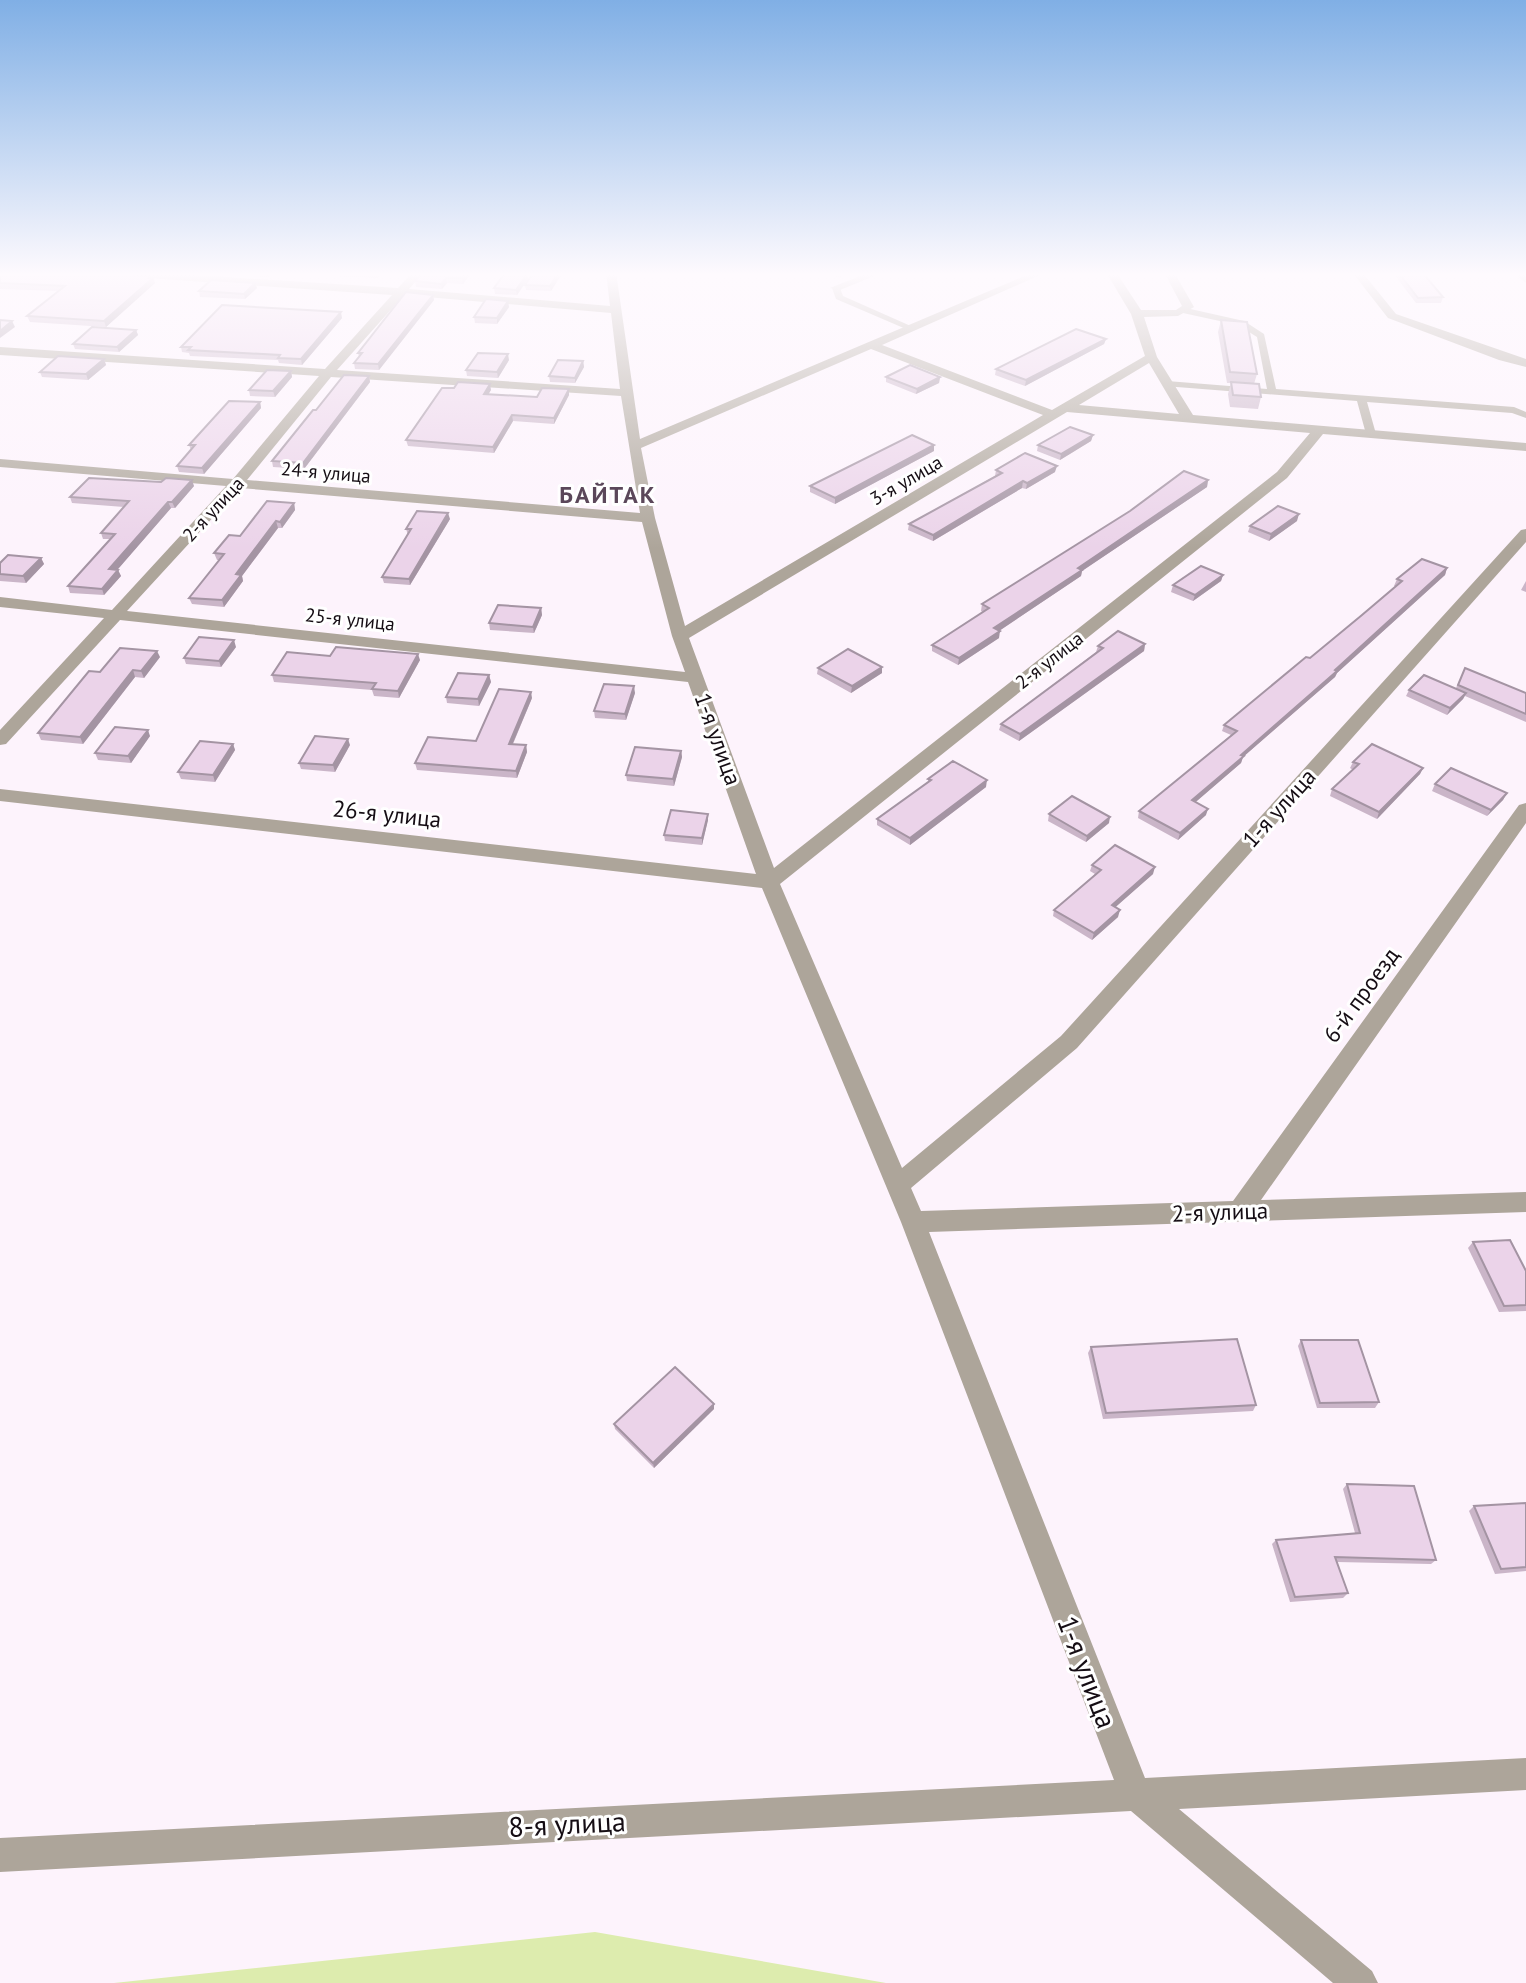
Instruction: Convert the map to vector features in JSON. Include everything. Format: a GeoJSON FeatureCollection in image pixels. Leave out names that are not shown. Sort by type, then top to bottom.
{"type":"FeatureCollection","features":[{"type":"Feature","properties":{"kind":"street"},"geometry":{"type":"LineString","coordinates":[[193,365],[629,393]]}},
{"type":"Feature","properties":{"kind":"street","name":"2-я улица"},"geometry":{"type":"LineString","coordinates":[[0,740],[236,484],[336,365]]}},
{"type":"Feature","properties":{"kind":"street","name":"1-я улица"},"geometry":{"type":"LineString","coordinates":[[625,365],[634,446],[648,518],[680,636],[769,882],[913,1222],[1135,1793]]}},
{"type":"Feature","properties":{"kind":"street"},"geometry":{"type":"LineString","coordinates":[[634,446],[822,365]]}},
{"type":"Feature","properties":{"kind":"street"},"geometry":{"type":"LineString","coordinates":[[927,365],[1060,412],[1188,418],[1526,447]]}},
{"type":"Feature","properties":{"kind":"street","name":"3-я улица"},"geometry":{"type":"LineString","coordinates":[[680,636],[1139,365]]}},
{"type":"Feature","properties":{"kind":"street"},"geometry":{"type":"LineString","coordinates":[[1155,365],[1188,418]]}},
{"type":"Feature","properties":{"kind":"street","name":"2-я улица"},"geometry":{"type":"LineString","coordinates":[[769,882],[1282,475],[1320,429]]}},
{"type":"Feature","properties":{"kind":"street","name":"24-я улица"},"geometry":{"type":"LineString","coordinates":[[0,463],[648,518]]}},
{"type":"Feature","properties":{"kind":"street","name":"1-я улица"},"geometry":{"type":"LineString","coordinates":[[898,1185],[1069,1042],[1526,533]]}},
{"type":"Feature","properties":{"kind":"street","name":"25-я улица"},"geometry":{"type":"LineString","coordinates":[[0,602],[695,678]]}},
{"type":"Feature","properties":{"kind":"street","name":"26-я улица"},"geometry":{"type":"LineString","coordinates":[[0,795],[769,882]]}},
{"type":"Feature","properties":{"kind":"street","name":"6-й проезд"},"geometry":{"type":"LineString","coordinates":[[1239,1212],[1526,809]]}},
{"type":"Feature","properties":{"kind":"street","name":"2-я улица"},"geometry":{"type":"LineString","coordinates":[[913,1222],[1526,1202]]}},
{"type":"Feature","properties":{"kind":"street"},"geometry":{"type":"LineString","coordinates":[[1135,1793],[1526,1774]]}},
{"type":"Feature","properties":{"kind":"street"},"geometry":{"type":"LineString","coordinates":[[1135,1793],[1360,1983]]}},
{"type":"Feature","properties":{"kind":"street","name":"8-я улица"},"geometry":{"type":"LineString","coordinates":[[0,1855],[1135,1793]]}},
{"type":"Feature","properties":{"kind":"lane"},"geometry":{"type":"LineString","coordinates":[[1267,365],[1272,392]]}},
{"type":"Feature","properties":{"kind":"lane"},"geometry":{"type":"LineString","coordinates":[[1167,384],[1514,410],[1526,415]]}},
{"type":"Feature","properties":{"kind":"lane"},"geometry":{"type":"LineString","coordinates":[[1361,399],[1371,434]]}},
{"type":"Feature","properties":{"kind":"green space"},"geometry":{"type":"Polygon","coordinates":[[[595,1932],[886,1983],[114,1983],[595,1932]]]}},
{"type":"Feature","properties":{"kind":"building"},"geometry":{"type":"Polygon","coordinates":[[[48,365],[97,365],[86,374],[40,372],[48,365]]]}},
{"type":"Feature","properties":{"kind":"building"},"geometry":{"type":"Polygon","coordinates":[[[470,365],[502,365],[497,372],[466,370],[470,365]]]}},
{"type":"Feature","properties":{"kind":"building"},"geometry":{"type":"Polygon","coordinates":[[[555,365],[581,365],[575,378],[549,376],[555,365]]]}},
{"type":"Feature","properties":{"kind":"building"},"geometry":{"type":"Polygon","coordinates":[[[910,365],[940,377],[917,389],[886,377],[910,365]]]}},
{"type":"Feature","properties":{"kind":"building"},"geometry":{"type":"Polygon","coordinates":[[[1005,365],[1056,365],[1026,380],[996,369],[1005,365]]]}},
{"type":"Feature","properties":{"kind":"building"},"geometry":{"type":"Polygon","coordinates":[[[1229,365],[1255,365],[1257,374],[1230,372],[1229,365]]]}},
{"type":"Feature","properties":{"kind":"building"},"geometry":{"type":"Polygon","coordinates":[[[267,370],[291,371],[273,391],[249,390],[267,370]]]}},
{"type":"Feature","properties":{"kind":"building"},"geometry":{"type":"Polygon","coordinates":[[[344,375],[369,376],[303,463],[272,461],[313,410],[316,410],[344,375]]]}},
{"type":"Feature","properties":{"kind":"building"},"geometry":{"type":"Polygon","coordinates":[[[458,382],[490,384],[484,394],[537,397],[542,388],[569,389],[554,418],[512,415],[493,447],[406,440],[442,388],[454,388],[458,382]]]}},
{"type":"Feature","properties":{"kind":"building"},"geometry":{"type":"Polygon","coordinates":[[[1231,382],[1259,384],[1261,397],[1233,395],[1231,382]]]}},
{"type":"Feature","properties":{"kind":"building"},"geometry":{"type":"Polygon","coordinates":[[[229,401],[260,402],[202,468],[177,466],[195,445],[189,445],[229,401]]]}},
{"type":"Feature","properties":{"kind":"building"},"geometry":{"type":"Polygon","coordinates":[[[1070,427],[1093,435],[1061,454],[1038,445],[1070,427]]]}},
{"type":"Feature","properties":{"kind":"building"},"geometry":{"type":"Polygon","coordinates":[[[912,435],[934,445],[835,498],[810,486],[912,435]]]}},
{"type":"Feature","properties":{"kind":"building"},"geometry":{"type":"Polygon","coordinates":[[[1025,453],[1057,466],[1027,483],[1023,481],[933,535],[909,524],[1002,473],[996,470],[1025,453]]]}},
{"type":"Feature","properties":{"kind":"building"},"geometry":{"type":"Polygon","coordinates":[[[1184,471],[1208,480],[1078,568],[1082,570],[994,628],[1000,631],[959,658],[932,645],[989,608],[982,604],[1130,511],[1184,471]]]}},
{"type":"Feature","properties":{"kind":"building"},"geometry":{"type":"Polygon","coordinates":[[[89,478],[161,482],[166,478],[192,480],[172,502],[168,502],[109,569],[118,570],[102,589],[68,586],[115,534],[101,533],[129,501],[70,497],[89,478]]]}},
{"type":"Feature","properties":{"kind":"building"},"geometry":{"type":"Polygon","coordinates":[[[267,501],[294,503],[280,522],[276,521],[236,574],[241,575],[222,600],[189,598],[224,554],[214,553],[229,535],[240,536],[267,501]]]}},
{"type":"Feature","properties":{"kind":"building"},"geometry":{"type":"Polygon","coordinates":[[[1278,506],[1299,514],[1271,534],[1250,526],[1278,506]]]}},
{"type":"Feature","properties":{"kind":"building"},"geometry":{"type":"Polygon","coordinates":[[[417,511],[448,513],[409,579],[382,577],[411,529],[406,529],[417,511]]]}},
{"type":"Feature","properties":{"kind":"building"},"geometry":{"type":"Polygon","coordinates":[[[8,555],[41,558],[23,576],[0,574],[0,563],[8,555]]]}},
{"type":"Feature","properties":{"kind":"building"},"geometry":{"type":"Polygon","coordinates":[[[1422,559],[1447,568],[1335,670],[1337,671],[1241,755],[1244,756],[1192,800],[1208,809],[1180,833],[1139,811],[1237,731],[1224,725],[1362,615],[1402,581],[1397,579],[1422,559]]]}},
{"type":"Feature","properties":{"kind":"building"},"geometry":{"type":"Polygon","coordinates":[[[1201,566],[1223,575],[1195,595],[1173,585],[1201,566]]]}},
{"type":"Feature","properties":{"kind":"building"},"geometry":{"type":"Polygon","coordinates":[[[498,605],[541,608],[533,627],[489,623],[498,605]]]}},
{"type":"Feature","properties":{"kind":"building"},"geometry":{"type":"Polygon","coordinates":[[[1118,631],[1145,644],[1020,734],[1001,724],[1103,648],[1098,646],[1118,631]]]}},
{"type":"Feature","properties":{"kind":"building"},"geometry":{"type":"Polygon","coordinates":[[[199,637],[234,640],[219,661],[184,658],[199,637]]]}},
{"type":"Feature","properties":{"kind":"building"},"geometry":{"type":"Polygon","coordinates":[[[336,647],[418,654],[398,691],[372,689],[376,683],[272,675],[287,652],[330,656],[336,647]]]}},
{"type":"Feature","properties":{"kind":"building"},"geometry":{"type":"Polygon","coordinates":[[[120,648],[157,651],[141,671],[133,670],[80,737],[38,733],[89,671],[100,672],[120,648]]]}},
{"type":"Feature","properties":{"kind":"building"},"geometry":{"type":"Polygon","coordinates":[[[848,649],[882,667],[852,686],[818,668],[848,649]]]}},
{"type":"Feature","properties":{"kind":"building"},"geometry":{"type":"Polygon","coordinates":[[[1465,668],[1526,693],[1526,714],[1458,685],[1465,668]]]}},
{"type":"Feature","properties":{"kind":"building"},"geometry":{"type":"Polygon","coordinates":[[[458,673],[489,675],[478,699],[446,697],[458,673]]]}},
{"type":"Feature","properties":{"kind":"building"},"geometry":{"type":"Polygon","coordinates":[[[1424,675],[1466,693],[1450,708],[1409,690],[1424,675]]]}},
{"type":"Feature","properties":{"kind":"building"},"geometry":{"type":"Polygon","coordinates":[[[604,684],[634,686],[625,714],[594,711],[604,684]]]}},
{"type":"Feature","properties":{"kind":"building"},"geometry":{"type":"Polygon","coordinates":[[[499,689],[531,692],[509,744],[526,745],[516,771],[415,763],[428,737],[476,741],[499,689]]]}},
{"type":"Feature","properties":{"kind":"building"},"geometry":{"type":"Polygon","coordinates":[[[115,727],[148,730],[128,756],[95,753],[115,727]]]}},
{"type":"Feature","properties":{"kind":"building"},"geometry":{"type":"Polygon","coordinates":[[[315,736],[348,739],[333,765],[299,763],[315,736]]]}},
{"type":"Feature","properties":{"kind":"building"},"geometry":{"type":"Polygon","coordinates":[[[200,741],[233,744],[213,775],[178,772],[200,741]]]}},
{"type":"Feature","properties":{"kind":"building"},"geometry":{"type":"Polygon","coordinates":[[[1372,744],[1423,768],[1379,812],[1332,789],[1359,764],[1353,762],[1372,744]]]}},
{"type":"Feature","properties":{"kind":"building"},"geometry":{"type":"Polygon","coordinates":[[[635,747],[681,751],[673,779],[626,775],[635,747]]]}},
{"type":"Feature","properties":{"kind":"building"},"geometry":{"type":"Polygon","coordinates":[[[953,761],[987,780],[910,838],[877,819],[931,780],[928,779],[953,761]]]}},
{"type":"Feature","properties":{"kind":"building"},"geometry":{"type":"Polygon","coordinates":[[[1451,768],[1507,793],[1491,810],[1435,784],[1451,768]]]}},
{"type":"Feature","properties":{"kind":"building"},"geometry":{"type":"Polygon","coordinates":[[[1072,796],[1110,817],[1087,836],[1049,814],[1072,796]]]}},
{"type":"Feature","properties":{"kind":"building"},"geometry":{"type":"Polygon","coordinates":[[[671,810],[708,814],[702,838],[664,835],[671,810]]]}},
{"type":"Feature","properties":{"kind":"building"},"geometry":{"type":"Polygon","coordinates":[[[1115,845],[1155,867],[1112,905],[1120,910],[1094,933],[1054,910],[1101,870],[1092,865],[1115,845]]]}},
{"type":"Feature","properties":{"kind":"building"},"geometry":{"type":"Polygon","coordinates":[[[1510,1240],[1526,1271],[1526,1305],[1504,1306],[1473,1242],[1510,1240]]]}},
{"type":"Feature","properties":{"kind":"building"},"geometry":{"type":"Polygon","coordinates":[[[1237,1339],[1256,1405],[1106,1413],[1091,1347],[1237,1339]]]}},
{"type":"Feature","properties":{"kind":"building"},"geometry":{"type":"Polygon","coordinates":[[[1301,1340],[1358,1340],[1379,1402],[1320,1403],[1301,1340]]]}},
{"type":"Feature","properties":{"kind":"building"},"geometry":{"type":"Polygon","coordinates":[[[675,1367],[714,1404],[653,1463],[614,1424],[675,1367]]]}},
{"type":"Feature","properties":{"kind":"building"},"geometry":{"type":"Polygon","coordinates":[[[1347,1484],[1414,1486],[1436,1560],[1335,1557],[1348,1593],[1295,1597],[1276,1540],[1360,1533],[1347,1484]]]}},
{"type":"Feature","properties":{"kind":"building"},"geometry":{"type":"Polygon","coordinates":[[[1526,1503],[1526,1567],[1501,1569],[1474,1506],[1526,1503]]]}},
{"type":"Feature","properties":{"kind":"district","name":"БАЙТАК"},"geometry":{"type":"Point","coordinates":[608,495]}}]}
